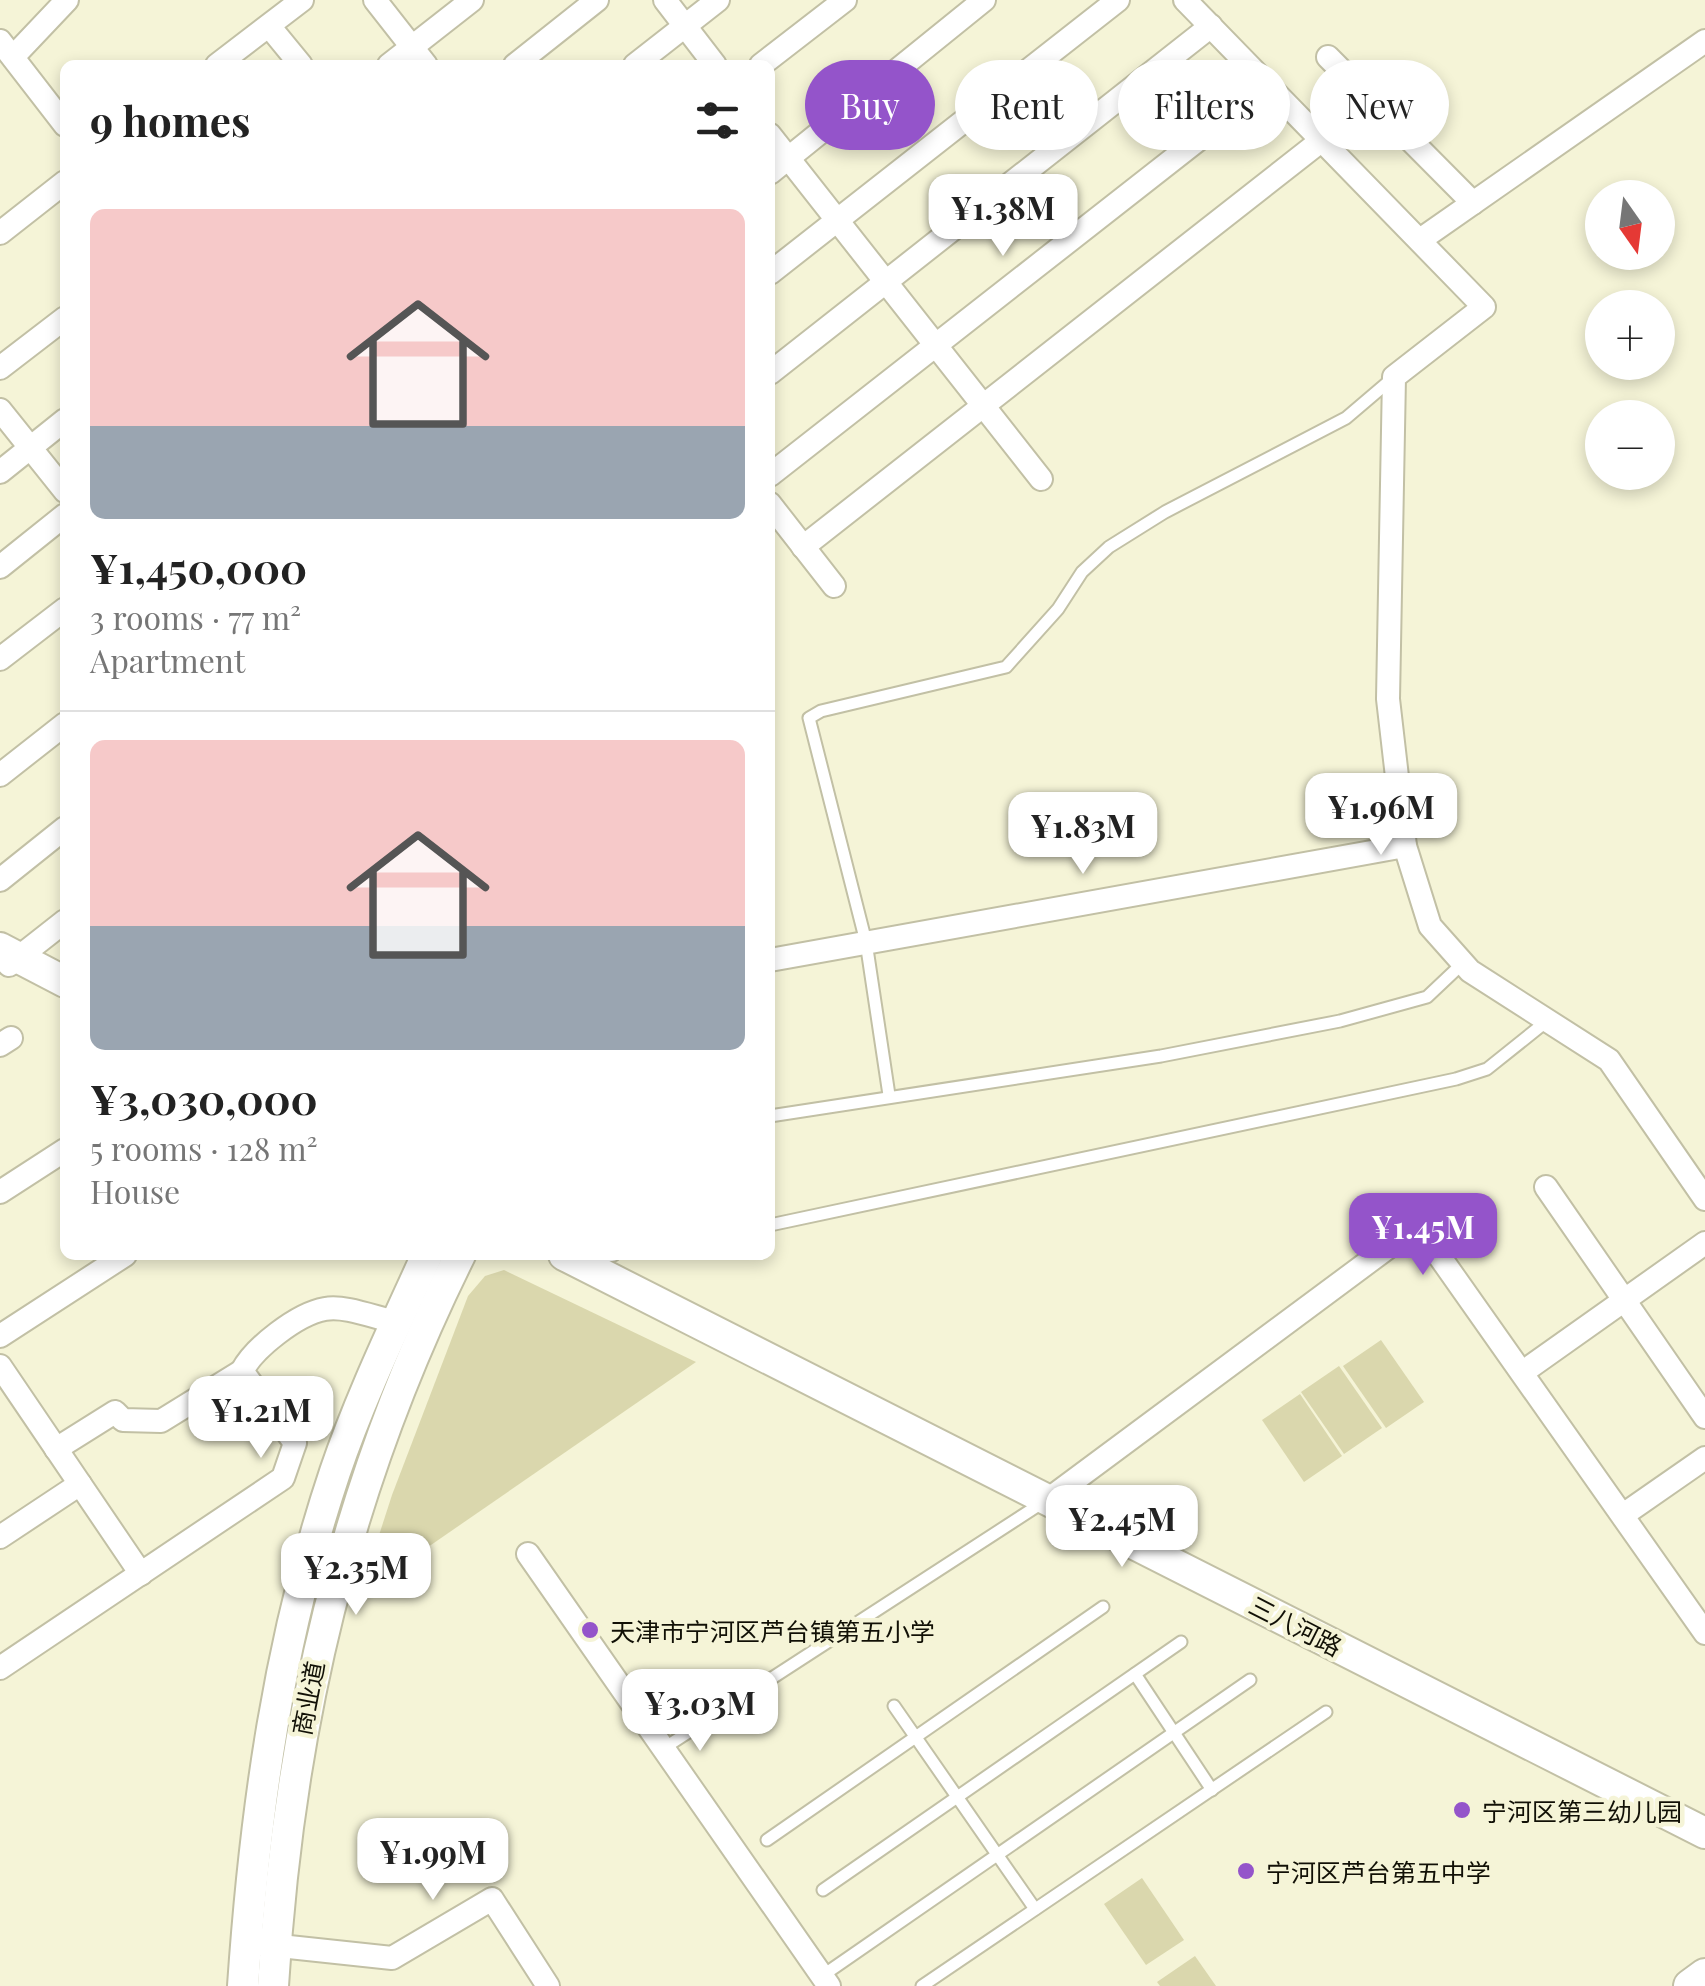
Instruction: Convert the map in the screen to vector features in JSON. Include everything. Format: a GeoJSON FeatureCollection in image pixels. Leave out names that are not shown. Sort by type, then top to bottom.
{"type":"FeatureCollection","features":[{"type":"Feature","properties":{"kind":"main road"},"geometry":{"type":"LineString","coordinates":[[1690,1986],[1705,1976]]}},
{"type":"Feature","properties":{"kind":"street"},"geometry":{"type":"LineString","coordinates":[[60,119],[6,49],[67,0]]}},
{"type":"Feature","properties":{"kind":"street"},"geometry":{"type":"LineString","coordinates":[[225,60],[302,0]]}},
{"type":"Feature","properties":{"kind":"street"},"geometry":{"type":"LineString","coordinates":[[375,0],[413,49],[472,0]]}},
{"type":"Feature","properties":{"kind":"street"},"geometry":{"type":"LineString","coordinates":[[521,60],[597,0]]}},
{"type":"Feature","properties":{"kind":"street"},"geometry":{"type":"LineString","coordinates":[[665,0],[711,60]]}},
{"type":"Feature","properties":{"kind":"street"},"geometry":{"type":"LineString","coordinates":[[642,60],[718,0]]}},
{"type":"Feature","properties":{"kind":"street"},"geometry":{"type":"LineString","coordinates":[[767,60],[844,0]]}},
{"type":"Feature","properties":{"kind":"street"},"geometry":{"type":"LineString","coordinates":[[984,0],[779,166],[837,220],[1040,479]]}},
{"type":"Feature","properties":{"kind":"street"},"geometry":{"type":"LineString","coordinates":[[775,269],[1118,0]]}},
{"type":"Feature","properties":{"kind":"street"},"geometry":{"type":"LineString","coordinates":[[1185,0],[1244,60]]}},
{"type":"Feature","properties":{"kind":"street"},"geometry":{"type":"LineString","coordinates":[[269,26],[297,60]]}},
{"type":"Feature","properties":{"kind":"street"},"geometry":{"type":"LineString","coordinates":[[775,369],[1211,26]]}},
{"type":"Feature","properties":{"kind":"street"},"geometry":{"type":"LineString","coordinates":[[1420,240],[1705,41]]}},
{"type":"Feature","properties":{"kind":"street"},"geometry":{"type":"LineString","coordinates":[[1328,57],[1473,203]]}},
{"type":"Feature","properties":{"kind":"street"},"geometry":{"type":"LineString","coordinates":[[1290,107],[1310,128]]}},
{"type":"Feature","properties":{"kind":"street"},"geometry":{"type":"LineString","coordinates":[[803,547],[1310,149]]}},
{"type":"Feature","properties":{"kind":"street"},"geometry":{"type":"LineString","coordinates":[[775,471],[1185,150]]}},
{"type":"Feature","properties":{"kind":"street"},"geometry":{"type":"LineString","coordinates":[[1332,150],[1484,307],[1394,378],[1388,699],[1405,846],[1430,926],[1463,963],[1609,1060],[1705,1199]]}},
{"type":"Feature","properties":{"kind":"street"},"geometry":{"type":"LineString","coordinates":[[0,233],[60,186]]}},
{"type":"Feature","properties":{"kind":"street"},"geometry":{"type":"LineString","coordinates":[[0,368],[60,322]]}},
{"type":"Feature","properties":{"kind":"street"},"geometry":{"type":"LineString","coordinates":[[0,410],[60,485]]}},
{"type":"Feature","properties":{"kind":"street"},"geometry":{"type":"LineString","coordinates":[[0,472],[60,424]]}},
{"type":"Feature","properties":{"kind":"street"},"geometry":{"type":"LineString","coordinates":[[775,511],[834,586]]}},
{"type":"Feature","properties":{"kind":"street"},"geometry":{"type":"LineString","coordinates":[[0,567],[60,520]]}},
{"type":"Feature","properties":{"kind":"street"},"geometry":{"type":"LineString","coordinates":[[0,660],[60,612]]}},
{"type":"Feature","properties":{"kind":"street"},"geometry":{"type":"LineString","coordinates":[[0,775],[60,728]]}},
{"type":"Feature","properties":{"kind":"street"},"geometry":{"type":"LineString","coordinates":[[0,880],[60,832]]}},
{"type":"Feature","properties":{"kind":"street"},"geometry":{"type":"LineString","coordinates":[[775,959],[1405,846]]}},
{"type":"Feature","properties":{"kind":"street"},"geometry":{"type":"LineString","coordinates":[[6,959],[60,924]]}},
{"type":"Feature","properties":{"kind":"street"},"geometry":{"type":"LineString","coordinates":[[6,959],[60,980]]}},
{"type":"Feature","properties":{"kind":"street"},"geometry":{"type":"LineString","coordinates":[[6,959],[60,994]]}},
{"type":"Feature","properties":{"kind":"street"},"geometry":{"type":"LineString","coordinates":[[0,1192],[60,1153]]}},
{"type":"Feature","properties":{"kind":"street"},"geometry":{"type":"LineString","coordinates":[[1546,1188],[1705,1417]]}},
{"type":"Feature","properties":{"kind":"street"},"geometry":{"type":"LineString","coordinates":[[1055,1494],[1412,1232],[1423,1233],[1705,1634]]}},
{"type":"Feature","properties":{"kind":"street"},"geometry":{"type":"LineString","coordinates":[[1523,1372],[1705,1243]]}},
{"type":"Feature","properties":{"kind":"street"},"geometry":{"type":"LineString","coordinates":[[0,1336],[117,1260]]}},
{"type":"Feature","properties":{"kind":"street","name":"商业道"},"geometry":{"type":"LineString","coordinates":[[273,1986],[261,1944],[258,1810],[294,1618],[335,1472],[425,1260]]}},
{"type":"Feature","properties":{"kind":"street","name":"商业道"},"geometry":{"type":"LineString","coordinates":[[243,1986],[261,1944],[334,1583],[367,1471],[428,1318],[457,1260]]}},
{"type":"Feature","properties":{"kind":"street","name":"三八河路"},"geometry":{"type":"LineString","coordinates":[[604,1260],[1705,1833]]}},
{"type":"Feature","properties":{"kind":"street"},"geometry":{"type":"LineString","coordinates":[[56,1449],[115,1412],[124,1420],[161,1421],[242,1372],[264,1347],[325,1308],[396,1322]]}},
{"type":"Feature","properties":{"kind":"street"},"geometry":{"type":"LineString","coordinates":[[0,1366],[8,1394],[56,1449],[142,1574]]}},
{"type":"Feature","properties":{"kind":"street"},"geometry":{"type":"LineString","coordinates":[[0,1668],[283,1478],[295,1443],[242,1372]]}},
{"type":"Feature","properties":{"kind":"street"},"geometry":{"type":"LineString","coordinates":[[1623,1516],[1705,1458]]}},
{"type":"Feature","properties":{"kind":"street"},"geometry":{"type":"LineString","coordinates":[[0,1536],[80,1484]]}},
{"type":"Feature","properties":{"kind":"street","name":"三八河路"},"geometry":{"type":"LineString","coordinates":[[1055,1494],[1705,1816]]}},
{"type":"Feature","properties":{"kind":"street"},"geometry":{"type":"LineString","coordinates":[[528,1554],[826,1981]]}},
{"type":"Feature","properties":{"kind":"street"},"geometry":{"type":"LineString","coordinates":[[261,1944],[392,1958],[492,1899],[548,1986]]}},
{"type":"Feature","properties":{"kind":"lane"},"geometry":{"type":"LineString","coordinates":[[889,1095],[866,942],[810,718],[1006,666],[1058,609],[1082,572],[1108,548],[1165,512],[1346,418],[1394,378]]}},
{"type":"Feature","properties":{"kind":"lane"},"geometry":{"type":"LineString","coordinates":[[775,1115],[1161,1056],[1340,1022],[1426,997],[1463,963]]}},
{"type":"Feature","properties":{"kind":"lane"},"geometry":{"type":"LineString","coordinates":[[775,1223],[1456,1078],[1486,1069],[1548,1021]]}},
{"type":"Feature","properties":{"kind":"lane"},"geometry":{"type":"LineString","coordinates":[[664,1748],[1055,1494]]}},
{"type":"Feature","properties":{"kind":"lane"},"geometry":{"type":"LineString","coordinates":[[767,1840],[1102,1607]]}},
{"type":"Feature","properties":{"kind":"lane"},"geometry":{"type":"LineString","coordinates":[[823,1890],[1180,1642]]}},
{"type":"Feature","properties":{"kind":"lane"},"geometry":{"type":"LineString","coordinates":[[1135,1674],[1212,1790]]}},
{"type":"Feature","properties":{"kind":"lane"},"geometry":{"type":"LineString","coordinates":[[826,1981],[1250,1680]]}},
{"type":"Feature","properties":{"kind":"lane"},"geometry":{"type":"LineString","coordinates":[[894,1706],[1035,1909]]}},
{"type":"Feature","properties":{"kind":"lane"},"geometry":{"type":"LineString","coordinates":[[922,1986],[1326,1712]]}},
{"type":"Feature","properties":{"kind":"shaded area"},"geometry":{"type":"Polygon","coordinates":[[[504,1270],[696,1362],[360,1594],[392,1495],[468,1296],[485,1276],[504,1270]]]}},
{"type":"Feature","properties":{"kind":"shaded area"},"geometry":{"type":"Polygon","coordinates":[[[1381,1340],[1424,1402],[1386,1428],[1343,1366],[1381,1340]]]}},
{"type":"Feature","properties":{"kind":"shaded area"},"geometry":{"type":"Polygon","coordinates":[[[1339,1366],[1382,1428],[1344,1454],[1301,1392],[1339,1366]]]}},
{"type":"Feature","properties":{"kind":"shaded area"},"geometry":{"type":"Polygon","coordinates":[[[1300,1394],[1342,1456],[1304,1482],[1262,1420],[1300,1394]]]}},
{"type":"Feature","properties":{"kind":"shaded area"},"geometry":{"type":"Polygon","coordinates":[[[1142,1878],[1184,1940],[1146,1965],[1104,1904],[1142,1878]]]}},
{"type":"Feature","properties":{"kind":"shaded area"},"geometry":{"type":"Polygon","coordinates":[[[1195,1956],[1216,1986],[1160,1986],[1157,1982],[1195,1956]]]}},
{"type":"Feature","properties":{"kind":"place","name":"天津市宁河区芦台镇第五小学"},"geometry":{"type":"Point","coordinates":[590,1630]}},
{"type":"Feature","properties":{"kind":"place","name":"宁河区第三幼儿园"},"geometry":{"type":"Point","coordinates":[1462,1810]}},
{"type":"Feature","properties":{"kind":"place","name":"宁河区芦台第五中学"},"geometry":{"type":"Point","coordinates":[1246,1871]}}]}
